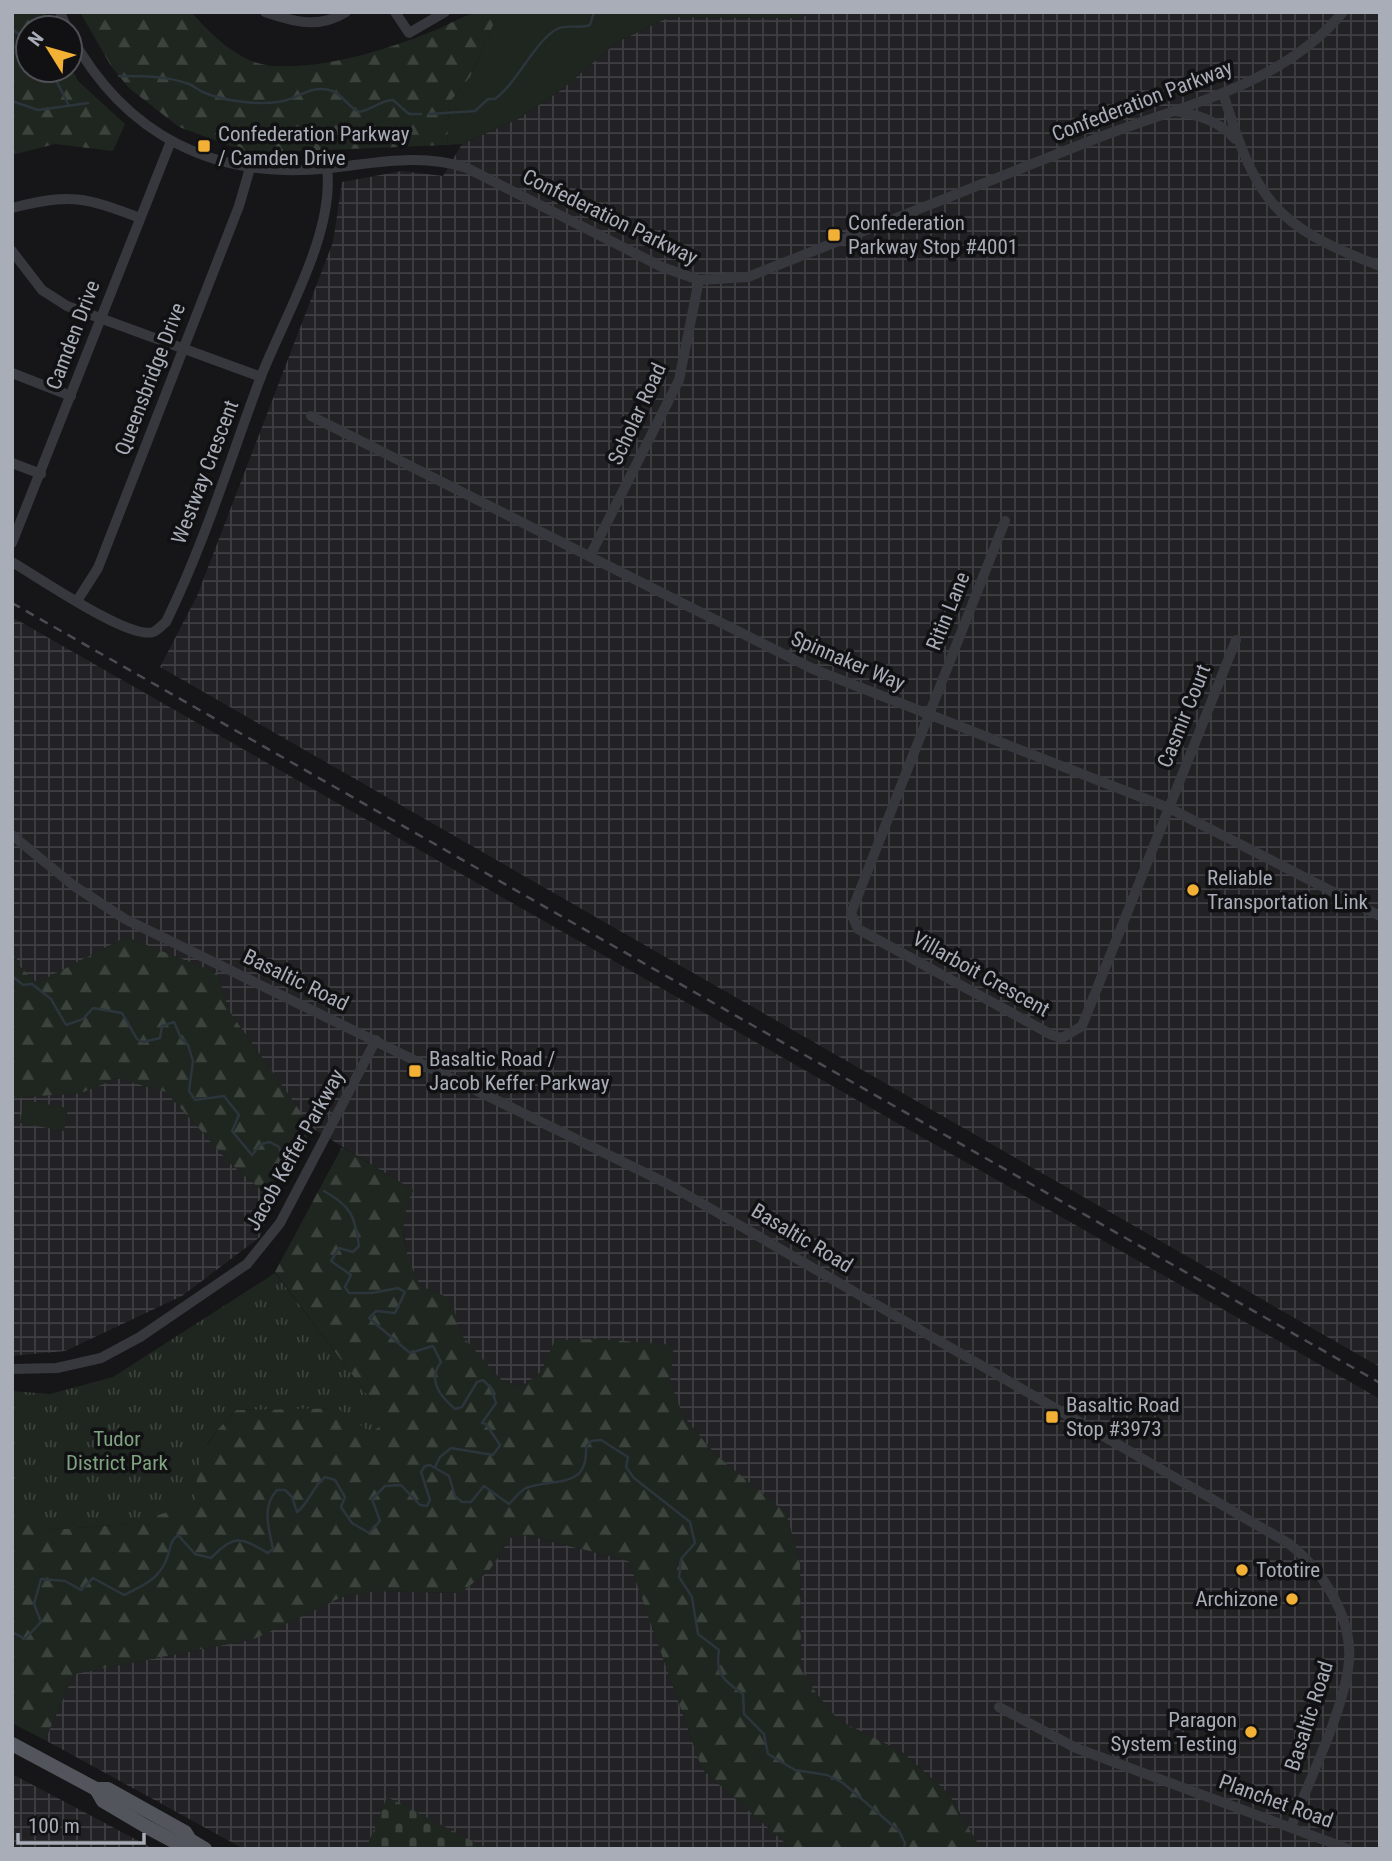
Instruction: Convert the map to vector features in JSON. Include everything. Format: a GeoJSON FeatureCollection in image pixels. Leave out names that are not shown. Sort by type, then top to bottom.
{"type":"FeatureCollection","features":[{"type":"Feature","properties":{"kind":"main road"},"geometry":{"type":"LineString","coordinates":[[12,1744],[96,1789],[103,1801],[147,1827],[177,1843],[190,1840],[205,1849]]}},
{"type":"Feature","properties":{"kind":"street"},"geometry":{"type":"LineString","coordinates":[[265,12],[297,23],[331,21],[346,12]]}},
{"type":"Feature","properties":{"kind":"street"},"geometry":{"type":"LineString","coordinates":[[395,12],[409,33],[445,12]]}},
{"type":"Feature","properties":{"kind":"street","name":"Confederation Parkway"},"geometry":{"type":"LineString","coordinates":[[84,56],[101,82],[134,115],[171,142],[211,161],[250,168],[327,168],[369,162],[442,160],[467,167],[662,267],[699,280],[748,277],[1223,93],[1290,60],[1311,45],[1343,12]]}},
{"type":"Feature","properties":{"kind":"street"},"geometry":{"type":"LineString","coordinates":[[1223,93],[1238,141],[1260,191],[1301,231],[1338,251],[1380,267]]}},
{"type":"Feature","properties":{"kind":"street"},"geometry":{"type":"LineString","coordinates":[[1173,111],[1198,115],[1224,127],[1238,141]]}},
{"type":"Feature","properties":{"kind":"street","name":"Camden Drive"},"geometry":{"type":"LineString","coordinates":[[12,543],[171,142]]}},
{"type":"Feature","properties":{"kind":"street","name":"Queensbridge Drive"},"geometry":{"type":"LineString","coordinates":[[77,601],[98,568],[239,206],[250,168]]}},
{"type":"Feature","properties":{"kind":"street","name":"Westway Crescent"},"geometry":{"type":"LineString","coordinates":[[12,562],[115,624],[139,633],[154,632],[166,622],[211,517],[261,377],[319,234],[329,179],[327,168]]}},
{"type":"Feature","properties":{"kind":"street"},"geometry":{"type":"LineString","coordinates":[[12,208],[58,198],[79,198],[140,219]]}},
{"type":"Feature","properties":{"kind":"street"},"geometry":{"type":"LineString","coordinates":[[12,251],[42,290],[66,306],[261,377]]}},
{"type":"Feature","properties":{"kind":"street","name":"Scholar Road"},"geometry":{"type":"LineString","coordinates":[[590,556],[679,380],[699,280]]}},
{"type":"Feature","properties":{"kind":"street"},"geometry":{"type":"LineString","coordinates":[[12,373],[71,397]]}},
{"type":"Feature","properties":{"kind":"street","name":"Spinnaker Way"},"geometry":{"type":"LineString","coordinates":[[311,416],[813,670],[1169,808],[1380,916]]}},
{"type":"Feature","properties":{"kind":"street"},"geometry":{"type":"LineString","coordinates":[[12,463],[41,474]]}},
{"type":"Feature","properties":{"kind":"street","name":"Ritin Lane"},"geometry":{"type":"LineString","coordinates":[[927,715],[1005,521]]}},
{"type":"Feature","properties":{"kind":"street","name":"Casmir Court"},"geometry":{"type":"LineString","coordinates":[[1169,808],[1236,640]]}},
{"type":"Feature","properties":{"kind":"street","name":"Villarboit Crescent"},"geometry":{"type":"LineString","coordinates":[[927,715],[854,903],[852,922],[858,929],[1052,1035],[1062,1038],[1082,1026],[1169,808]]}},
{"type":"Feature","properties":{"kind":"street","name":"Basaltic Road"},"geometry":{"type":"LineString","coordinates":[[12,835],[74,886],[125,919],[613,1154],[718,1211],[1004,1380],[1272,1532],[1302,1554],[1326,1583],[1335,1599],[1344,1622],[1349,1667],[1291,1827]]}},
{"type":"Feature","properties":{"kind":"street","name":"Jacob Keffer Parkway"},"geometry":{"type":"LineString","coordinates":[[12,1369],[57,1368],[101,1358],[140,1337],[247,1264],[273,1235],[299,1190],[376,1040]]}},
{"type":"Feature","properties":{"kind":"street","name":"Planchet Road"},"geometry":{"type":"LineString","coordinates":[[999,1707],[1076,1748],[1348,1849]]}},
{"type":"Feature","properties":{"kind":"shaded area"},"geometry":{"type":"Polygon","coordinates":[[[812,12],[1380,12],[1380,1367],[160,667],[197,596],[333,242],[342,182],[402,171],[443,176],[462,144],[518,119],[561,90],[617,42],[669,17],[801,18],[812,12]]]}},
{"type":"Feature","properties":{"kind":"shaded area"},"geometry":{"type":"Polygon","coordinates":[[[12,617],[1380,1399],[1380,1849],[981,1849],[948,1793],[902,1752],[838,1720],[814,1691],[801,1669],[800,1563],[786,1514],[715,1454],[683,1416],[670,1382],[556,1340],[541,1372],[522,1386],[502,1381],[457,1331],[455,1312],[449,1298],[420,1286],[407,1258],[402,1215],[413,1190],[312,1128],[229,1011],[217,973],[126,937],[37,983],[18,965],[12,939],[12,617]]]}},
{"type":"Feature","properties":{"kind":"shaded area"},"geometry":{"type":"Polygon","coordinates":[[[117,1078],[166,1092],[231,1164],[273,1200],[260,1237],[182,1296],[65,1351],[12,1356],[12,1098],[81,1093],[117,1078]]]}},
{"type":"Feature","properties":{"kind":"shaded area"},"geometry":{"type":"Polygon","coordinates":[[[526,1535],[629,1561],[702,1769],[792,1849],[488,1849],[388,1798],[366,1849],[244,1849],[45,1740],[74,1674],[254,1639],[342,1597],[377,1591],[460,1593],[489,1571],[510,1538],[526,1535]]]}},
{"type":"Feature","properties":{"kind":"shaded area"},"geometry":{"type":"Polygon","coordinates":[[[12,1774],[154,1849],[12,1849],[12,1774]]]}},
{"type":"Feature","properties":{"kind":"green space"},"geometry":{"type":"Polygon","coordinates":[[[12,12],[44,12],[45,14],[14,14],[14,84],[81,84],[125,124],[113,151],[55,144],[12,155],[12,12]]]}},
{"type":"Feature","properties":{"kind":"green space"},"geometry":{"type":"Polygon","coordinates":[[[80,12],[191,12],[218,39],[241,56],[269,65],[292,66],[317,64],[371,52],[419,37],[467,16],[499,12],[470,77],[449,103],[447,145],[250,153],[179,127],[129,88],[111,66],[84,19],[84,14],[80,12]]]}},
{"type":"Feature","properties":{"kind":"green space"},"geometry":{"type":"Polygon","coordinates":[[[499,12],[812,12],[801,18],[669,17],[617,42],[561,90],[518,119],[462,144],[447,145],[449,103],[470,77],[499,12]]]}},
{"type":"Feature","properties":{"kind":"green space"},"geometry":{"type":"Polygon","coordinates":[[[126,937],[217,973],[229,1011],[312,1128],[273,1200],[231,1164],[166,1092],[117,1078],[81,1093],[12,1098],[12,939],[18,965],[37,983],[126,937]]]}},
{"type":"Feature","properties":{"kind":"green space"},"geometry":{"type":"Polygon","coordinates":[[[24,1100],[68,1108],[64,1131],[20,1123],[24,1100]]]}},
{"type":"Feature","properties":{"kind":"green space"},"geometry":{"type":"Polygon","coordinates":[[[342,1147],[413,1190],[405,1216],[404,1238],[409,1261],[420,1286],[449,1298],[455,1312],[458,1331],[502,1381],[522,1386],[541,1372],[555,1340],[600,1339],[674,1345],[670,1382],[683,1416],[715,1454],[786,1513],[800,1563],[801,1669],[838,1720],[902,1752],[948,1793],[981,1849],[792,1849],[702,1769],[629,1561],[527,1535],[510,1538],[489,1571],[460,1593],[377,1591],[342,1597],[254,1639],[74,1674],[45,1740],[12,1723],[12,1510],[48,1530],[131,1524],[198,1460],[218,1429],[236,1410],[337,1408],[371,1433],[386,1420],[275,1272],[342,1147]]]}},
{"type":"Feature","properties":{"kind":"green space","name":"Tudor District Park"},"geometry":{"type":"Polygon","coordinates":[[[275,1273],[387,1421],[371,1433],[337,1408],[236,1410],[204,1452],[198,1473],[195,1503],[131,1524],[47,1530],[12,1510],[12,1391],[50,1394],[113,1377],[275,1273]]]}},
{"type":"Feature","properties":{"kind":"green space"},"geometry":{"type":"Polygon","coordinates":[[[387,1797],[488,1849],[366,1849],[387,1797]]]}},
{"type":"Feature","properties":{"kind":"waterway"},"geometry":{"type":"LineString","coordinates":[[430,114],[475,111],[488,99],[495,99],[549,35],[561,28],[590,25],[594,12]]}},
{"type":"Feature","properties":{"kind":"waterway"},"geometry":{"type":"LineString","coordinates":[[119,76],[172,79],[211,95],[250,103],[278,102],[322,89],[337,94],[359,112],[393,100],[409,114],[421,114]]}},
{"type":"Feature","properties":{"kind":"waterway"},"geometry":{"type":"LineString","coordinates":[[58,84],[68,104]]}},
{"type":"Feature","properties":{"kind":"waterway"},"geometry":{"type":"LineString","coordinates":[[12,101],[38,110],[88,103]]}},
{"type":"Feature","properties":{"kind":"waterway"},"geometry":{"type":"LineString","coordinates":[[12,976],[23,985],[32,984],[51,999],[66,1025],[83,1019],[93,1008],[122,1013],[137,1039],[143,1042],[160,1038],[162,1026],[174,1022],[181,1038],[188,1045],[193,1061],[189,1091],[195,1100],[224,1096],[239,1115],[232,1131],[252,1155],[261,1144],[270,1142],[279,1147],[285,1168]]}},
{"type":"Feature","properties":{"kind":"waterway"},"geometry":{"type":"LineString","coordinates":[[324,1191],[346,1207],[356,1227],[359,1246],[353,1252],[339,1248],[331,1261],[351,1275],[345,1287],[349,1293],[372,1293],[398,1288],[405,1292],[395,1313],[376,1311],[369,1318],[410,1353],[433,1346],[441,1362],[435,1375],[437,1387],[455,1409],[462,1407],[477,1382],[483,1380],[491,1388],[496,1403],[482,1423],[486,1424],[500,1445],[493,1455],[451,1448],[440,1457],[435,1467]]}},
{"type":"Feature","properties":{"kind":"waterway"},"geometry":{"type":"LineString","coordinates":[[12,1632],[25,1639],[41,1622],[34,1604],[41,1579],[65,1581],[81,1590],[93,1578],[124,1595],[157,1575],[178,1535],[195,1554],[211,1558],[226,1545],[238,1540],[268,1553],[273,1549],[268,1526],[269,1503],[277,1490],[285,1490],[292,1497],[297,1512],[325,1477],[335,1480],[345,1497],[341,1507],[352,1523],[369,1533],[380,1521],[372,1499],[385,1486],[401,1485],[420,1505],[427,1506],[430,1500],[421,1472],[425,1466],[430,1465],[449,1476],[455,1496],[462,1502],[471,1502],[484,1486],[509,1504],[526,1488],[575,1476],[585,1461],[586,1447],[591,1441],[601,1440],[628,1457],[626,1467],[634,1478],[690,1522],[695,1543],[681,1559],[679,1577],[692,1597],[698,1634],[719,1650],[718,1665],[722,1676],[743,1694],[744,1714],[764,1734],[768,1754],[795,1770],[827,1775],[843,1783],[899,1831],[905,1843],[904,1849]]}},
{"type":"Feature","properties":{"kind":"railway"},"geometry":{"type":"LineString","coordinates":[[12,603],[1380,1383]]}},
{"type":"Feature","properties":{"kind":"place","name":"Confederation Parkway / Camden Drive"},"geometry":{"type":"Point","coordinates":[204,146]}},
{"type":"Feature","properties":{"kind":"place","name":"Confederation Parkway Stop #4001"},"geometry":{"type":"Point","coordinates":[834,235]}},
{"type":"Feature","properties":{"kind":"place","name":"Reliable Transportation Link"},"geometry":{"type":"Point","coordinates":[1193,890]}},
{"type":"Feature","properties":{"kind":"place","name":"Basaltic Road / Jacob Keffer Parkway"},"geometry":{"type":"Point","coordinates":[415,1071]}},
{"type":"Feature","properties":{"kind":"place","name":"Basaltic Road Stop #3973"},"geometry":{"type":"Point","coordinates":[1052,1417]}},
{"type":"Feature","properties":{"kind":"place","name":"Tototire"},"geometry":{"type":"Point","coordinates":[1242,1570]}},
{"type":"Feature","properties":{"kind":"place","name":"Archizone"},"geometry":{"type":"Point","coordinates":[1292,1599]}},
{"type":"Feature","properties":{"kind":"place","name":"Paragon System Testing"},"geometry":{"type":"Point","coordinates":[1251,1732]}}]}
